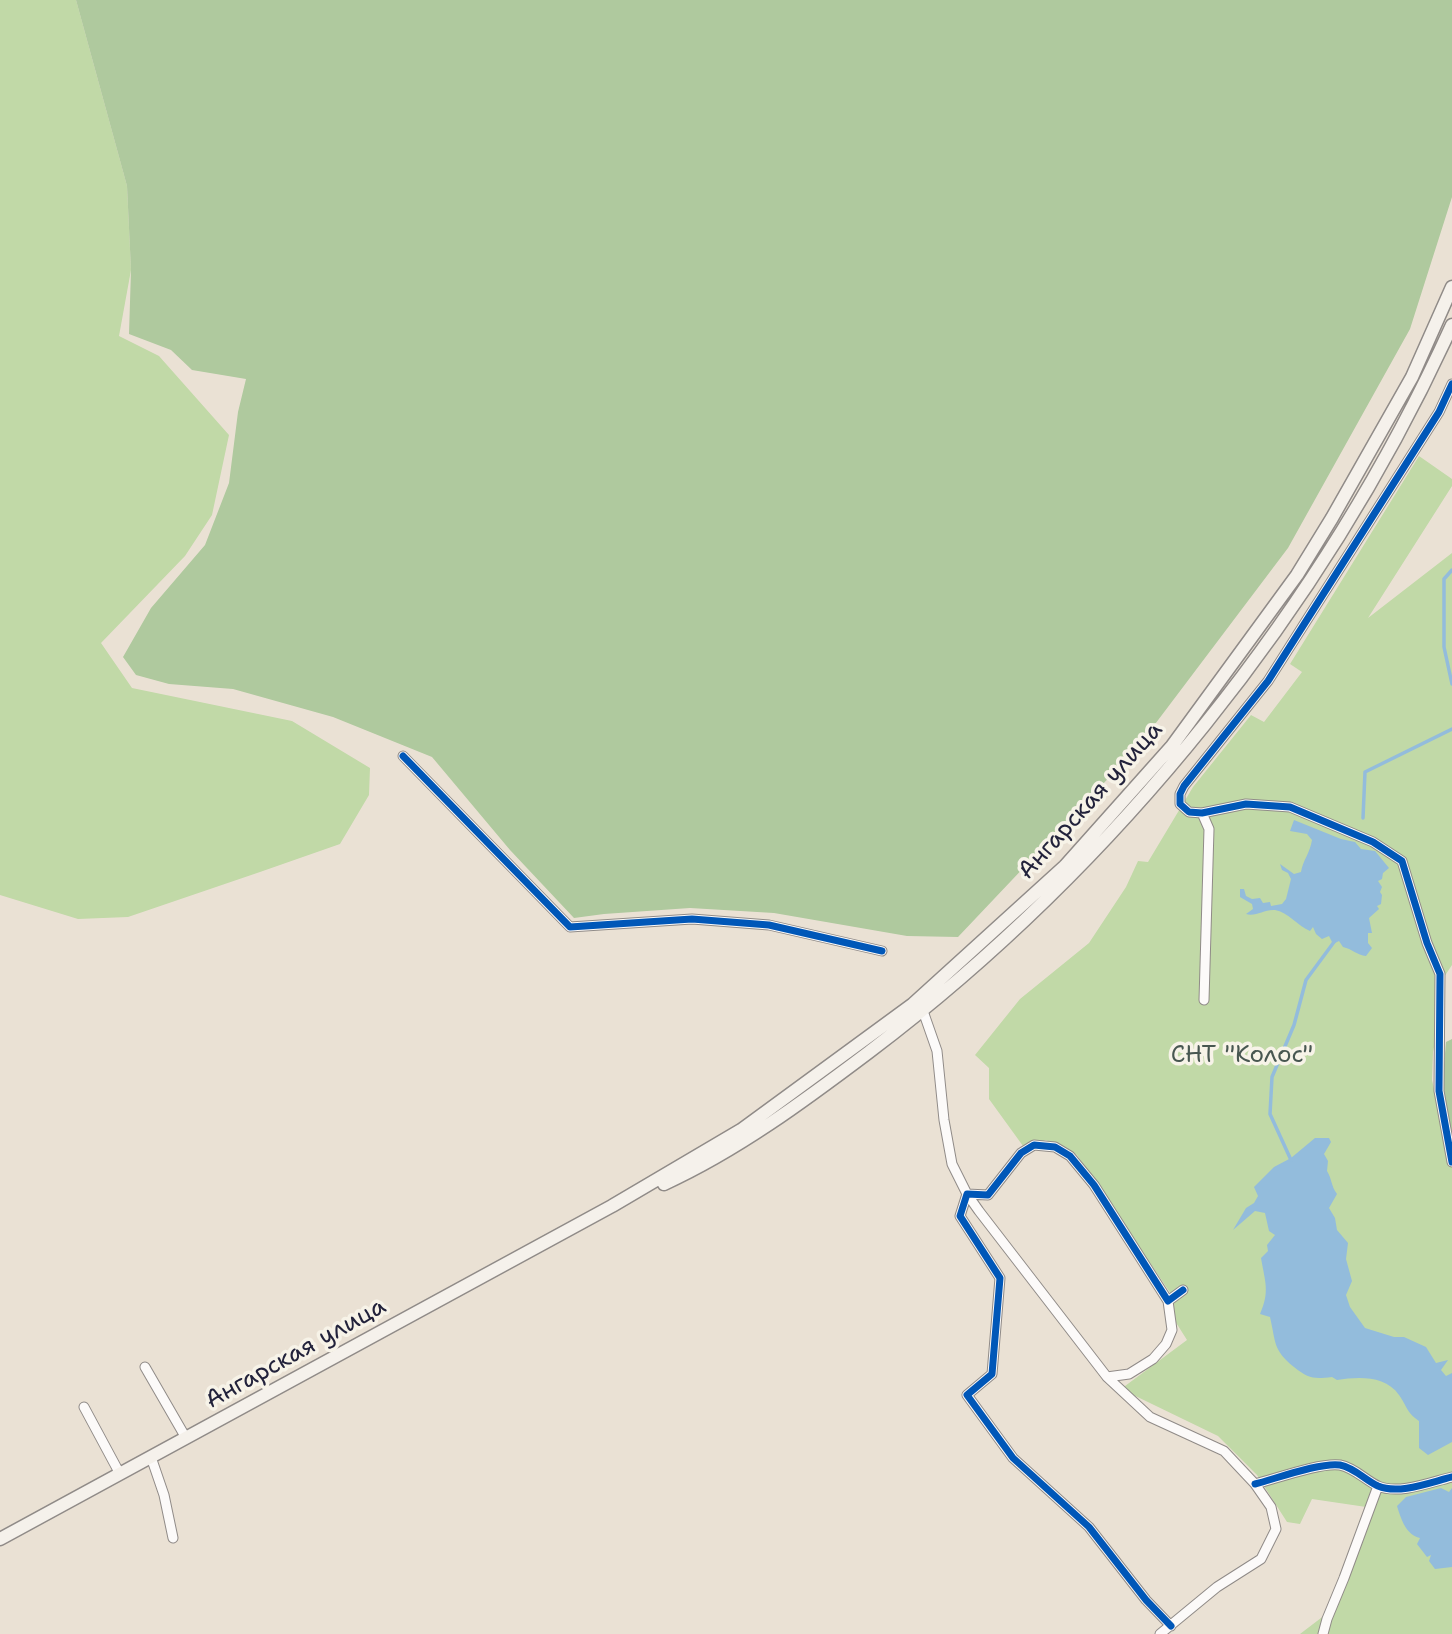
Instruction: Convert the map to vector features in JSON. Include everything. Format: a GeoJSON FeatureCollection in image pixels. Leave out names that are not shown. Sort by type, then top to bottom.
{"type":"FeatureCollection","features":[{"type":"Feature","properties":{"kind":"main road","name":"Ангарская улица"},"geometry":{"type":"LineString","coordinates":[[0,1539],[612,1206],[741,1129],[913,1004],[1065,866],[1172,746],[1297,575],[1339,507],[1412,377],[1452,287]]}},
{"type":"Feature","properties":{"kind":"main road","name":"Ангарская улица"},"geometry":{"type":"LineString","coordinates":[[612,1206],[700,1166],[746,1140],[838,1076],[923,1011],[1013,932],[1112,832],[1179,757],[1324,562],[1381,467],[1430,375],[1452,326]]}},
{"type":"Feature","properties":{"kind":"street"},"geometry":{"type":"LineString","coordinates":[[1452,384],[1439,412],[1268,681],[1180,794],[1181,804],[1189,812],[1202,813],[1246,804],[1290,807],[1373,842],[1402,861],[1427,943],[1440,974],[1439,1091],[1452,1162]]}},
{"type":"Feature","properties":{"kind":"street"},"geometry":{"type":"LineString","coordinates":[[402,756],[570,926],[692,919],[769,925],[882,951]]}},
{"type":"Feature","properties":{"kind":"street"},"geometry":{"type":"LineString","coordinates":[[1202,813],[1209,829],[1204,1000]]}},
{"type":"Feature","properties":{"kind":"street"},"geometry":{"type":"LineString","coordinates":[[923,1011],[937,1051],[944,1120],[952,1164],[967,1194],[1107,1377],[1150,1417],[1224,1451],[1255,1484],[1271,1507],[1276,1529],[1261,1559],[1217,1587],[1160,1634]]}},
{"type":"Feature","properties":{"kind":"street"},"geometry":{"type":"LineString","coordinates":[[967,1194],[988,1195],[1021,1153],[1034,1145],[1055,1147],[1070,1156],[1094,1185],[1168,1301],[1172,1331],[1166,1345],[1153,1359],[1129,1374],[1107,1377]]}},
{"type":"Feature","properties":{"kind":"street"},"geometry":{"type":"LineString","coordinates":[[967,1194],[960,1216],[1000,1278],[992,1374],[967,1395],[1013,1458],[1089,1527],[1146,1600],[1171,1626]]}},
{"type":"Feature","properties":{"kind":"street"},"geometry":{"type":"LineString","coordinates":[[1168,1301],[1183,1290]]}},
{"type":"Feature","properties":{"kind":"street"},"geometry":{"type":"LineString","coordinates":[[145,1367],[186,1438]]}},
{"type":"Feature","properties":{"kind":"street"},"geometry":{"type":"LineString","coordinates":[[84,1408],[120,1474]]}},
{"type":"Feature","properties":{"kind":"street"},"geometry":{"type":"LineString","coordinates":[[151,1457],[164,1495],[173,1538]]}},
{"type":"Feature","properties":{"kind":"street"},"geometry":{"type":"LineString","coordinates":[[1255,1484],[1325,1466],[1340,1465],[1364,1475],[1378,1486],[1397,1489],[1452,1477]]}},
{"type":"Feature","properties":{"kind":"street"},"geometry":{"type":"LineString","coordinates":[[1324,1634],[1326,1619],[1378,1486]]}},
{"type":"Feature","properties":{"kind":"green space"},"geometry":{"type":"Polygon","coordinates":[[[0,0],[76,0],[127,186],[131,270],[119,336],[159,356],[229,435],[212,515],[185,556],[101,643],[132,688],[292,721],[370,768],[369,795],[340,844],[128,917],[78,919],[0,895],[0,0]]]}},
{"type":"Feature","properties":{"kind":"green space"},"geometry":{"type":"Polygon","coordinates":[[[76,0],[1452,0],[1452,197],[1410,329],[1288,548],[1137,748],[958,937],[907,936],[774,913],[690,908],[574,918],[510,850],[432,757],[333,717],[233,689],[169,684],[136,675],[123,657],[151,608],[205,545],[229,483],[238,412],[246,379],[192,370],[171,350],[129,334],[131,270],[127,186],[76,0]]]}},
{"type":"Feature","properties":{"kind":"green space","name":"СНТ \"Колос\""},"geometry":{"type":"Polygon","coordinates":[[[1419,456],[1452,479],[1452,486],[1368,618],[1452,553],[1452,965],[1438,986],[1439,1023],[1433,1052],[1432,1080],[1452,1167],[1452,1634],[1300,1634],[1338,1605],[1373,1508],[1312,1499],[1300,1524],[1287,1522],[1257,1475],[1218,1436],[1121,1389],[1187,1340],[1175,1321],[1171,1294],[1077,1155],[1046,1140],[1023,1146],[989,1099],[989,1068],[975,1055],[1020,999],[1089,943],[1126,887],[1138,861],[1148,862],[1193,787],[1251,715],[1264,722],[1302,672],[1290,664],[1419,456]]]}},
{"type":"Feature","properties":{"kind":"green space"},"geometry":{"type":"Polygon","coordinates":[[[1452,1039],[1452,1143],[1442,1088],[1446,1042],[1452,1039]]]}},
{"type":"Feature","properties":{"kind":"water"},"geometry":{"type":"Polygon","coordinates":[[[1294,820],[1355,842],[1361,849],[1375,851],[1389,868],[1378,881],[1382,887],[1381,904],[1369,918],[1372,933],[1368,933],[1368,943],[1372,948],[1366,956],[1343,947],[1339,941],[1333,944],[1329,936],[1322,939],[1313,927],[1310,931],[1280,911],[1246,914],[1253,909],[1252,904],[1240,897],[1240,889],[1244,889],[1246,896],[1252,899],[1260,898],[1263,903],[1270,902],[1271,906],[1282,904],[1291,879],[1280,864],[1294,874],[1301,872],[1312,840],[1307,834],[1290,831],[1294,820]]]}},
{"type":"Feature","properties":{"kind":"water"},"geometry":{"type":"Polygon","coordinates":[[[1315,1138],[1329,1138],[1331,1142],[1324,1154],[1328,1161],[1327,1171],[1337,1194],[1329,1208],[1335,1218],[1337,1230],[1348,1243],[1346,1259],[1352,1281],[1346,1295],[1350,1307],[1365,1328],[1394,1337],[1404,1337],[1426,1347],[1436,1363],[1448,1360],[1441,1370],[1446,1376],[1452,1373],[1452,1442],[1428,1455],[1419,1448],[1419,1421],[1409,1412],[1393,1388],[1371,1379],[1337,1380],[1304,1374],[1282,1356],[1276,1345],[1270,1317],[1260,1314],[1266,1293],[1261,1258],[1268,1251],[1267,1245],[1275,1235],[1269,1231],[1265,1213],[1255,1211],[1233,1230],[1246,1208],[1254,1203],[1258,1196],[1254,1187],[1274,1167],[1291,1158],[1315,1138]]]}},
{"type":"Feature","properties":{"kind":"water"},"geometry":{"type":"Polygon","coordinates":[[[1441,1488],[1449,1492],[1452,1488],[1452,1567],[1435,1569],[1429,1561],[1431,1555],[1427,1557],[1417,1544],[1420,1538],[1408,1530],[1397,1506],[1406,1497],[1441,1488]]]}},
{"type":"Feature","properties":{"kind":"waterway"},"geometry":{"type":"LineString","coordinates":[[1452,570],[1444,579],[1444,647],[1452,684]]}},
{"type":"Feature","properties":{"kind":"waterway"},"geometry":{"type":"LineString","coordinates":[[1363,818],[1365,772],[1452,729]]}},
{"type":"Feature","properties":{"kind":"waterway"},"geometry":{"type":"LineString","coordinates":[[1291,1160],[1270,1114],[1272,1077],[1294,1025],[1306,980],[1334,942]]}},
{"type":"Feature","properties":{"kind":"cycle path"},"geometry":{"type":"LineString","coordinates":[[1452,384],[1439,412],[1268,681],[1180,794],[1180,804],[1189,812],[1202,813],[1246,804],[1290,807],[1373,842],[1402,861],[1427,943],[1440,974],[1439,1091],[1452,1162]]}},
{"type":"Feature","properties":{"kind":"cycle path"},"geometry":{"type":"LineString","coordinates":[[403,756],[570,927],[692,919],[769,925],[882,951]]}},
{"type":"Feature","properties":{"kind":"cycle path"},"geometry":{"type":"LineString","coordinates":[[1171,1626],[1146,1600],[1089,1527],[1013,1458],[967,1395],[992,1374],[1000,1278],[960,1216],[967,1194],[988,1195],[1021,1153],[1034,1145],[1055,1147],[1070,1156],[1094,1185],[1168,1301],[1183,1290]]}},
{"type":"Feature","properties":{"kind":"cycle path"},"geometry":{"type":"LineString","coordinates":[[1255,1484],[1310,1468],[1332,1465],[1355,1471],[1378,1486],[1395,1489],[1415,1487],[1452,1477]]}}]}
